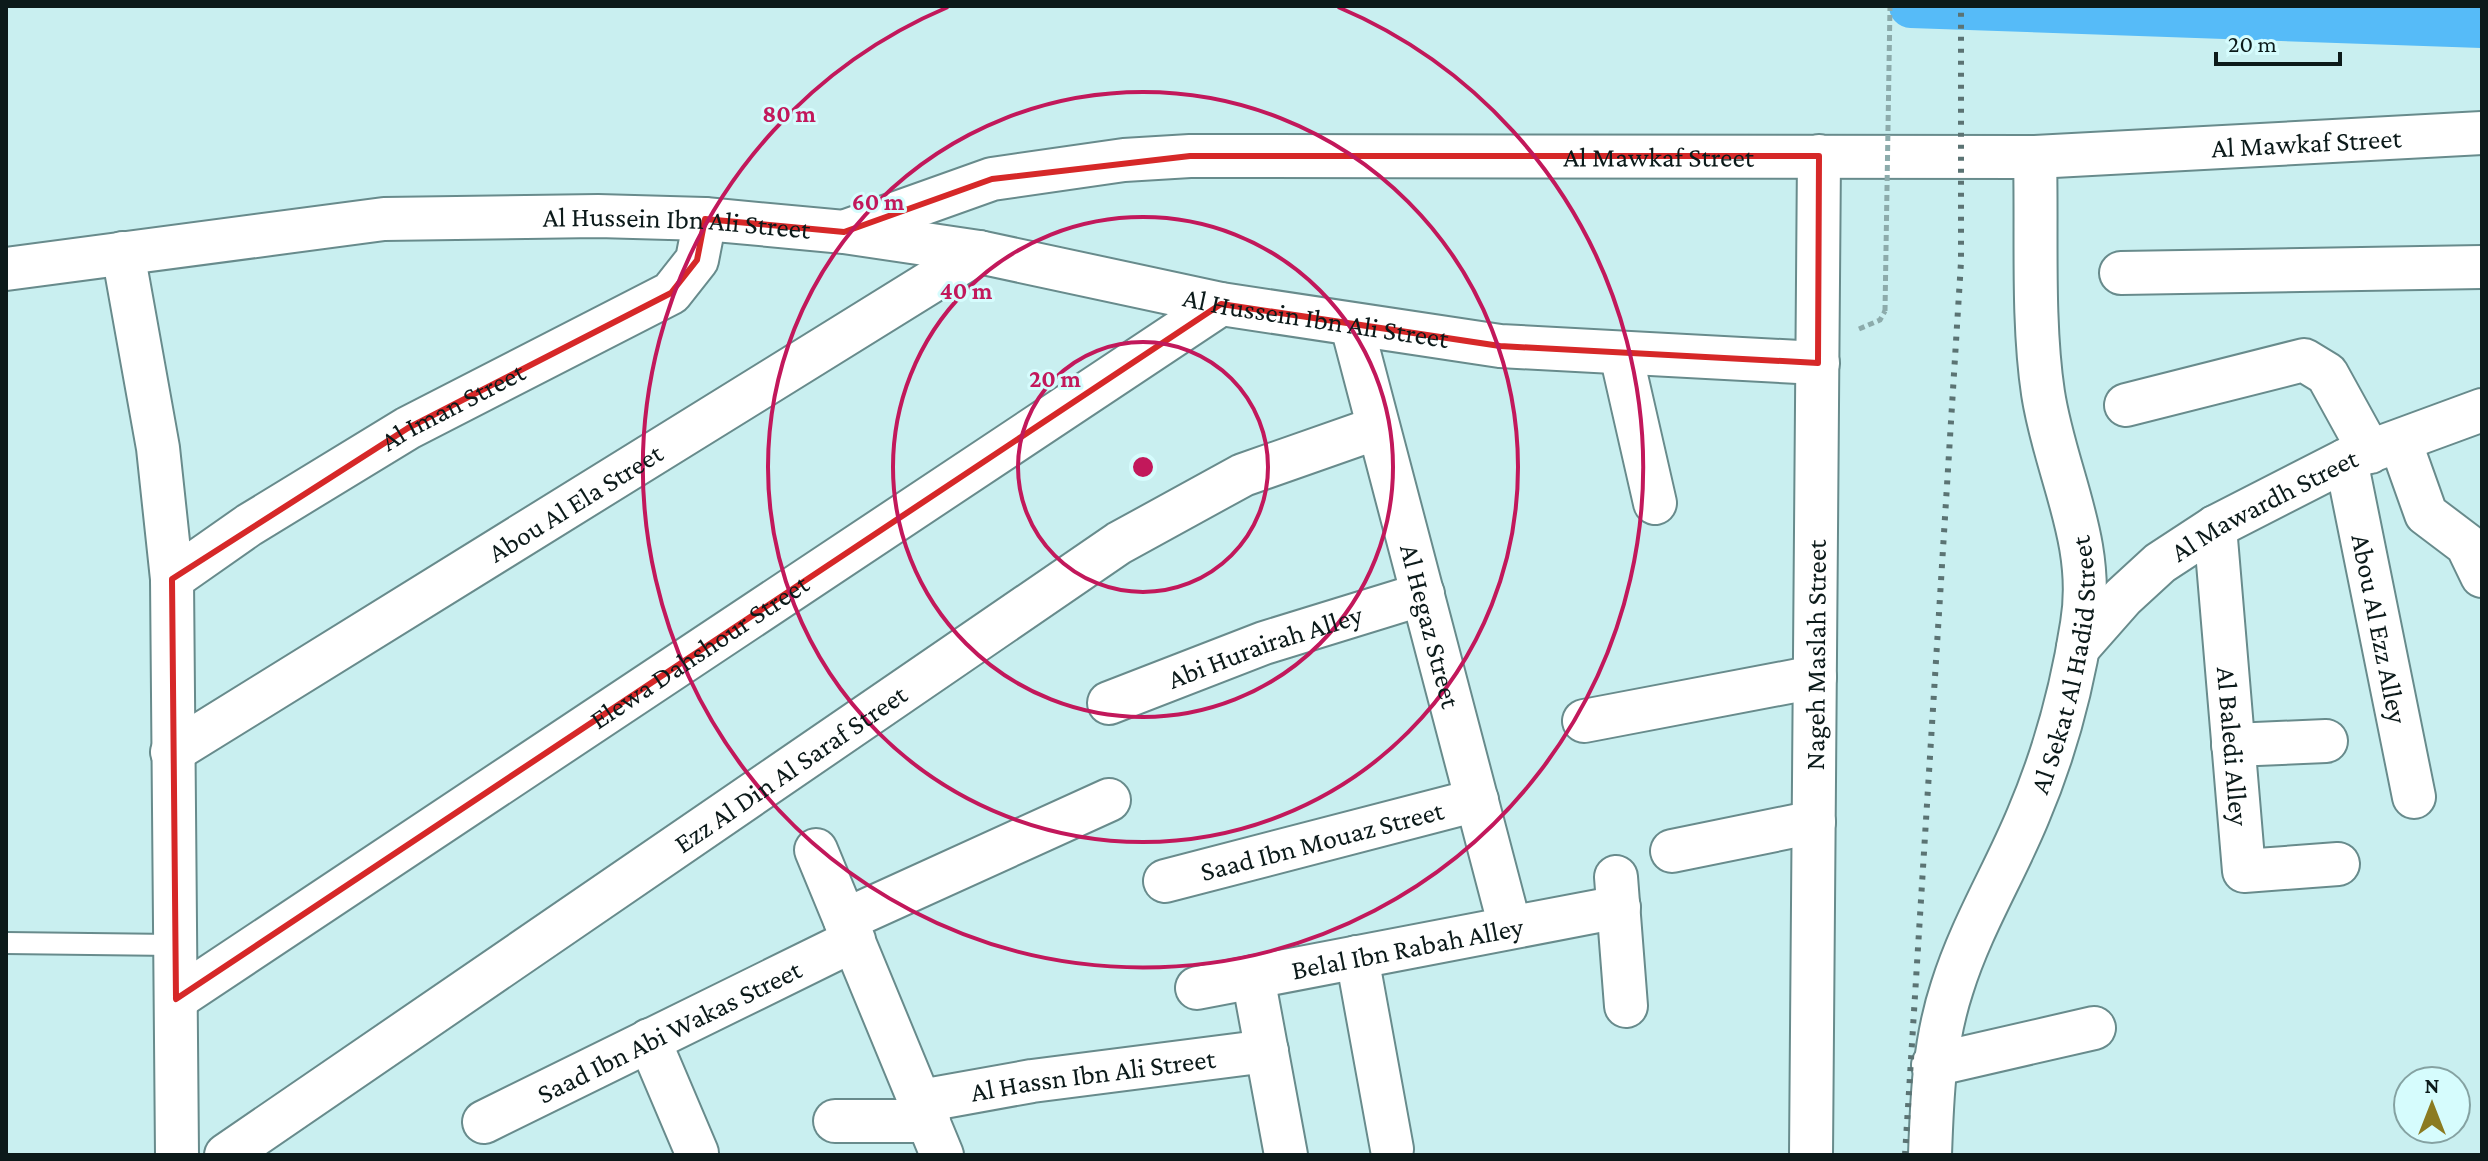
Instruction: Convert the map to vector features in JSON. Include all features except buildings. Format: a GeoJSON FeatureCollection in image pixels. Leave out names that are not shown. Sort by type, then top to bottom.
{"type":"FeatureCollection","features":[{"type":"Feature","properties":{"kind":"street","name":"Al Mawkaf Street"},"geometry":{"type":"LineString","coordinates":[[844,232],[992,179],[1124,160],[1256,154],[2035,157],[2482,133]]}},
{"type":"Feature","properties":{"kind":"street","name":"Nageh Maslah Street"},"geometry":{"type":"LineString","coordinates":[[1811,1155],[1819,156]]}},
{"type":"Feature","properties":{"kind":"street","name":"Al Sekat Al Hadid Street"},"geometry":{"type":"LineString","coordinates":[[1930,1155],[1933,1065],[1964,954],[2024,827],[2050,759],[2083,619],[2084,561],[2079,527],[2057,459],[2042,388],[2035,157]]}},
{"type":"Feature","properties":{"kind":"street","name":"Al Hussein Ibn Ali Street"},"geometry":{"type":"LineString","coordinates":[[6,269],[384,219],[598,216],[705,219],[844,232],[979,252],[1221,304],[1500,346],[1818,363]]}},
{"type":"Feature","properties":{"kind":"street","name":"Al Iman Street"},"geometry":{"type":"LineString","coordinates":[[172,579],[249,525],[408,428],[671,293],[697,260],[705,219]]}},
{"type":"Feature","properties":{"kind":"street","name":"Abou Al Ela Street"},"geometry":{"type":"LineString","coordinates":[[172,752],[979,252]]}},
{"type":"Feature","properties":{"kind":"street"},"geometry":{"type":"LineString","coordinates":[[123,253],[158,448],[172,579],[177,1155]]}},
{"type":"Feature","properties":{"kind":"street"},"geometry":{"type":"LineString","coordinates":[[2121,273],[2482,267]]}},
{"type":"Feature","properties":{"kind":"street","name":"Elewa Dahshour Street"},"geometry":{"type":"LineString","coordinates":[[176,999],[1221,304]]}},
{"type":"Feature","properties":{"kind":"street","name":"Al Hegaz Street"},"geometry":{"type":"LineString","coordinates":[[1352,326],[1510,927]]}},
{"type":"Feature","properties":{"kind":"street"},"geometry":{"type":"LineString","coordinates":[[1621,354],[1655,503]]}},
{"type":"Feature","properties":{"kind":"street"},"geometry":{"type":"LineString","coordinates":[[2126,405],[2304,360],[2327,374],[2372,451],[2426,514],[2467,545],[2482,576]]}},
{"type":"Feature","properties":{"kind":"street","name":"Al Mawardh Street"},"geometry":{"type":"LineString","coordinates":[[2078,648],[2123,597],[2160,563],[2215,527],[2372,451],[2482,410]]}},
{"type":"Feature","properties":{"kind":"street","name":"Ezz Al Din Al Saraf Street"},"geometry":{"type":"LineString","coordinates":[[226,1155],[1119,543],[1243,475],[1377,428]]}},
{"type":"Feature","properties":{"kind":"street","name":"Abou Al Ezz Alley"},"geometry":{"type":"LineString","coordinates":[[2372,451],[2414,797]]}},
{"type":"Feature","properties":{"kind":"street","name":"Al Baledi Alley"},"geometry":{"type":"LineString","coordinates":[[2215,527],[2244,871],[2338,864]]}},
{"type":"Feature","properties":{"kind":"street","name":"Abi Hurairah Alley"},"geometry":{"type":"LineString","coordinates":[[1109,703],[1264,643],[1423,594]]}},
{"type":"Feature","properties":{"kind":"street"},"geometry":{"type":"LineString","coordinates":[[1584,721],[1815,677]]}},
{"type":"Feature","properties":{"kind":"street"},"geometry":{"type":"LineString","coordinates":[[2233,745],[2326,741]]}},
{"type":"Feature","properties":{"kind":"street","name":"Saad Ibn Abi Wakas Street"},"geometry":{"type":"LineString","coordinates":[[484,1122],[649,1040],[850,930],[1109,800]]}},
{"type":"Feature","properties":{"kind":"street","name":"Saad Ibn Mouaz Street"},"geometry":{"type":"LineString","coordinates":[[1165,881],[1477,800]]}},
{"type":"Feature","properties":{"kind":"street"},"geometry":{"type":"LineString","coordinates":[[1672,851],[1814,822]]}},
{"type":"Feature","properties":{"kind":"street"},"geometry":{"type":"LineString","coordinates":[[816,850],[931,1126]]}},
{"type":"Feature","properties":{"kind":"street","name":"Belal Ibn Rabah Alley"},"geometry":{"type":"LineString","coordinates":[[1197,988],[1510,927],[1618,892],[1626,1006]]}},
{"type":"Feature","properties":{"kind":"street"},"geometry":{"type":"LineString","coordinates":[[1357,957],[1392,1149]]}},
{"type":"Feature","properties":{"kind":"street"},"geometry":{"type":"LineString","coordinates":[[1253,977],[1286,1155]]}},
{"type":"Feature","properties":{"kind":"street"},"geometry":{"type":"LineString","coordinates":[[1933,1065],[2094,1028]]}},
{"type":"Feature","properties":{"kind":"street"},"geometry":{"type":"LineString","coordinates":[[649,1040],[697,1153]]}},
{"type":"Feature","properties":{"kind":"street","name":"Al Hassn Ibn Ali Street"},"geometry":{"type":"LineString","coordinates":[[835,1121],[931,1126],[1032,1081],[1267,1051]]}},
{"type":"Feature","properties":{"kind":"lane"},"geometry":{"type":"LineString","coordinates":[[6,943],[173,945]]}},
{"type":"Feature","properties":{"kind":"path"},"geometry":{"type":"LineString","coordinates":[[1885,311],[1890,6]]}},
{"type":"Feature","properties":{"kind":"highlighted area"},"geometry":{"type":"Polygon","coordinates":[[[1190,156],[1819,156],[1818,363],[1500,346],[1221,304],[176,999],[172,579],[408,428],[671,293],[697,260],[705,219],[844,232],[992,179],[1190,156]]]}},
{"type":"Feature","properties":{"kind":"waterway"},"geometry":{"type":"LineString","coordinates":[[1911,6],[2482,26]]}},
{"type":"Feature","properties":{"kind":"railway"},"geometry":{"type":"LineString","coordinates":[[1905,1155],[1961,262],[1961,6]]}}]}
